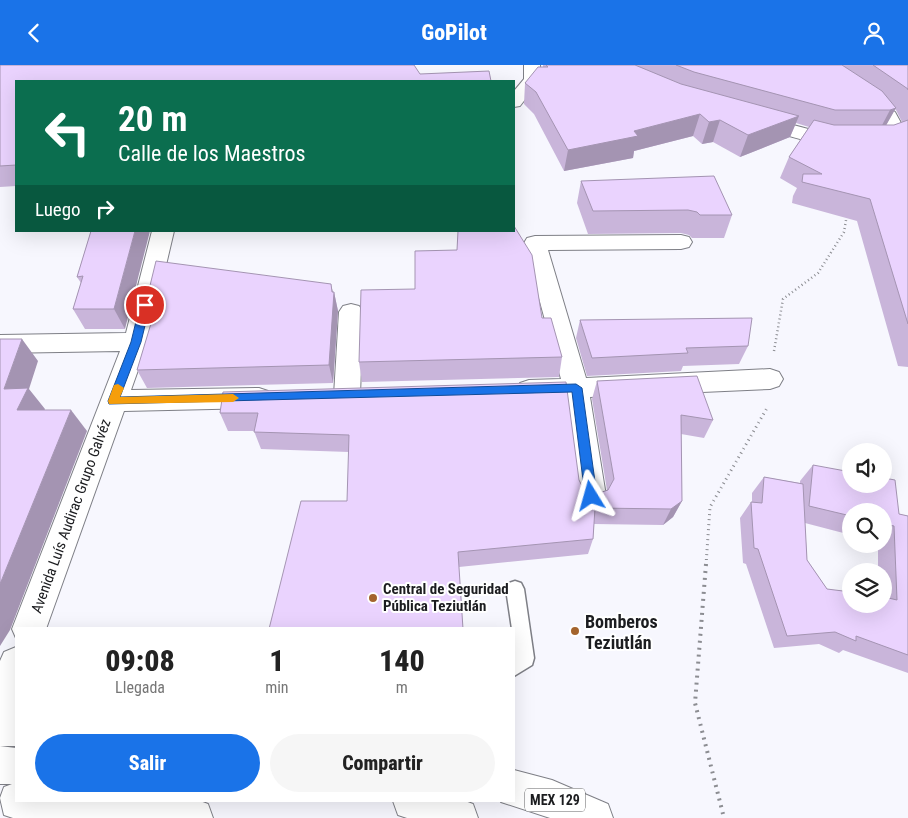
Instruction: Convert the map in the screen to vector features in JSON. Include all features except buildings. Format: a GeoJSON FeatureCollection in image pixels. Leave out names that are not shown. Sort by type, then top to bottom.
{"type":"FeatureCollection","features":[{"type":"Feature","properties":{"kind":"street"},"geometry":{"type":"LineString","coordinates":[[515,101],[532,80],[532,65]]}},
{"type":"Feature","properties":{"kind":"street"},"geometry":{"type":"LineString","coordinates":[[738,115],[824,139],[882,139],[897,132],[889,116],[850,89],[821,65]]}},
{"type":"Feature","properties":{"kind":"street","name":"Avenida Luís Audirac Grupo Galvéz"},"geometry":{"type":"LineString","coordinates":[[30,627],[136,342],[163,232]]}},
{"type":"Feature","properties":{"kind":"street"},"geometry":{"type":"LineString","coordinates":[[591,496],[576,388],[536,243],[681,242]]}},
{"type":"Feature","properties":{"kind":"street"},"geometry":{"type":"LineString","coordinates":[[347,395],[351,312]]}},
{"type":"Feature","properties":{"kind":"street"},"geometry":{"type":"LineString","coordinates":[[0,344],[136,342]]}},
{"type":"Feature","properties":{"kind":"street"},"geometry":{"type":"LineString","coordinates":[[507,390],[770,379]]}},
{"type":"Feature","properties":{"kind":"street"},"geometry":{"type":"LineString","coordinates":[[113,401],[279,397]]}},
{"type":"Feature","properties":{"kind":"street"},"geometry":{"type":"LineString","coordinates":[[8,722],[15,671]]}},
{"type":"Feature","properties":{"kind":"street"},"geometry":{"type":"LineString","coordinates":[[0,765],[15,766]]}},
{"type":"Feature","properties":{"kind":"street","name":"MEX 129"},"geometry":{"type":"LineString","coordinates":[[515,789],[552,799],[594,818]]}},
{"type":"Feature","properties":{"kind":"street"},"geometry":{"type":"LineString","coordinates":[[0,800],[15,801]]}},
{"type":"Feature","properties":{"kind":"street"},"geometry":{"type":"LineString","coordinates":[[27,802],[194,818]]}},
{"type":"Feature","properties":{"kind":"street"},"geometry":{"type":"LineString","coordinates":[[415,802],[459,818]]}},
{"type":"Feature","properties":{"kind":"lane"},"geometry":{"type":"LineString","coordinates":[[515,589],[525,658],[515,666]]}},
{"type":"Feature","properties":{"kind":"path"},"geometry":{"type":"LineString","coordinates":[[724,818],[695,703],[710,507],[772,399],[770,379],[783,299],[818,273],[844,232],[848,207]]}},
{"type":"Feature","properties":{"kind":"slow traffic"},"geometry":{"type":"LineString","coordinates":[[118,388],[113,401],[233,398]]}},
{"type":"Feature","properties":{"kind":"place","name":"Central de Seguridad Pública Teziutlán"},"geometry":{"type":"Point","coordinates":[373,598]}},
{"type":"Feature","properties":{"kind":"place","name":"Bomberos Teziutlán"},"geometry":{"type":"Point","coordinates":[575,631]}},
{"type":"Feature","properties":{"kind":"route"},"geometry":{"type":"LineString","coordinates":[[145,305],[136,342],[113,401],[576,388],[591,496]]}}]}
